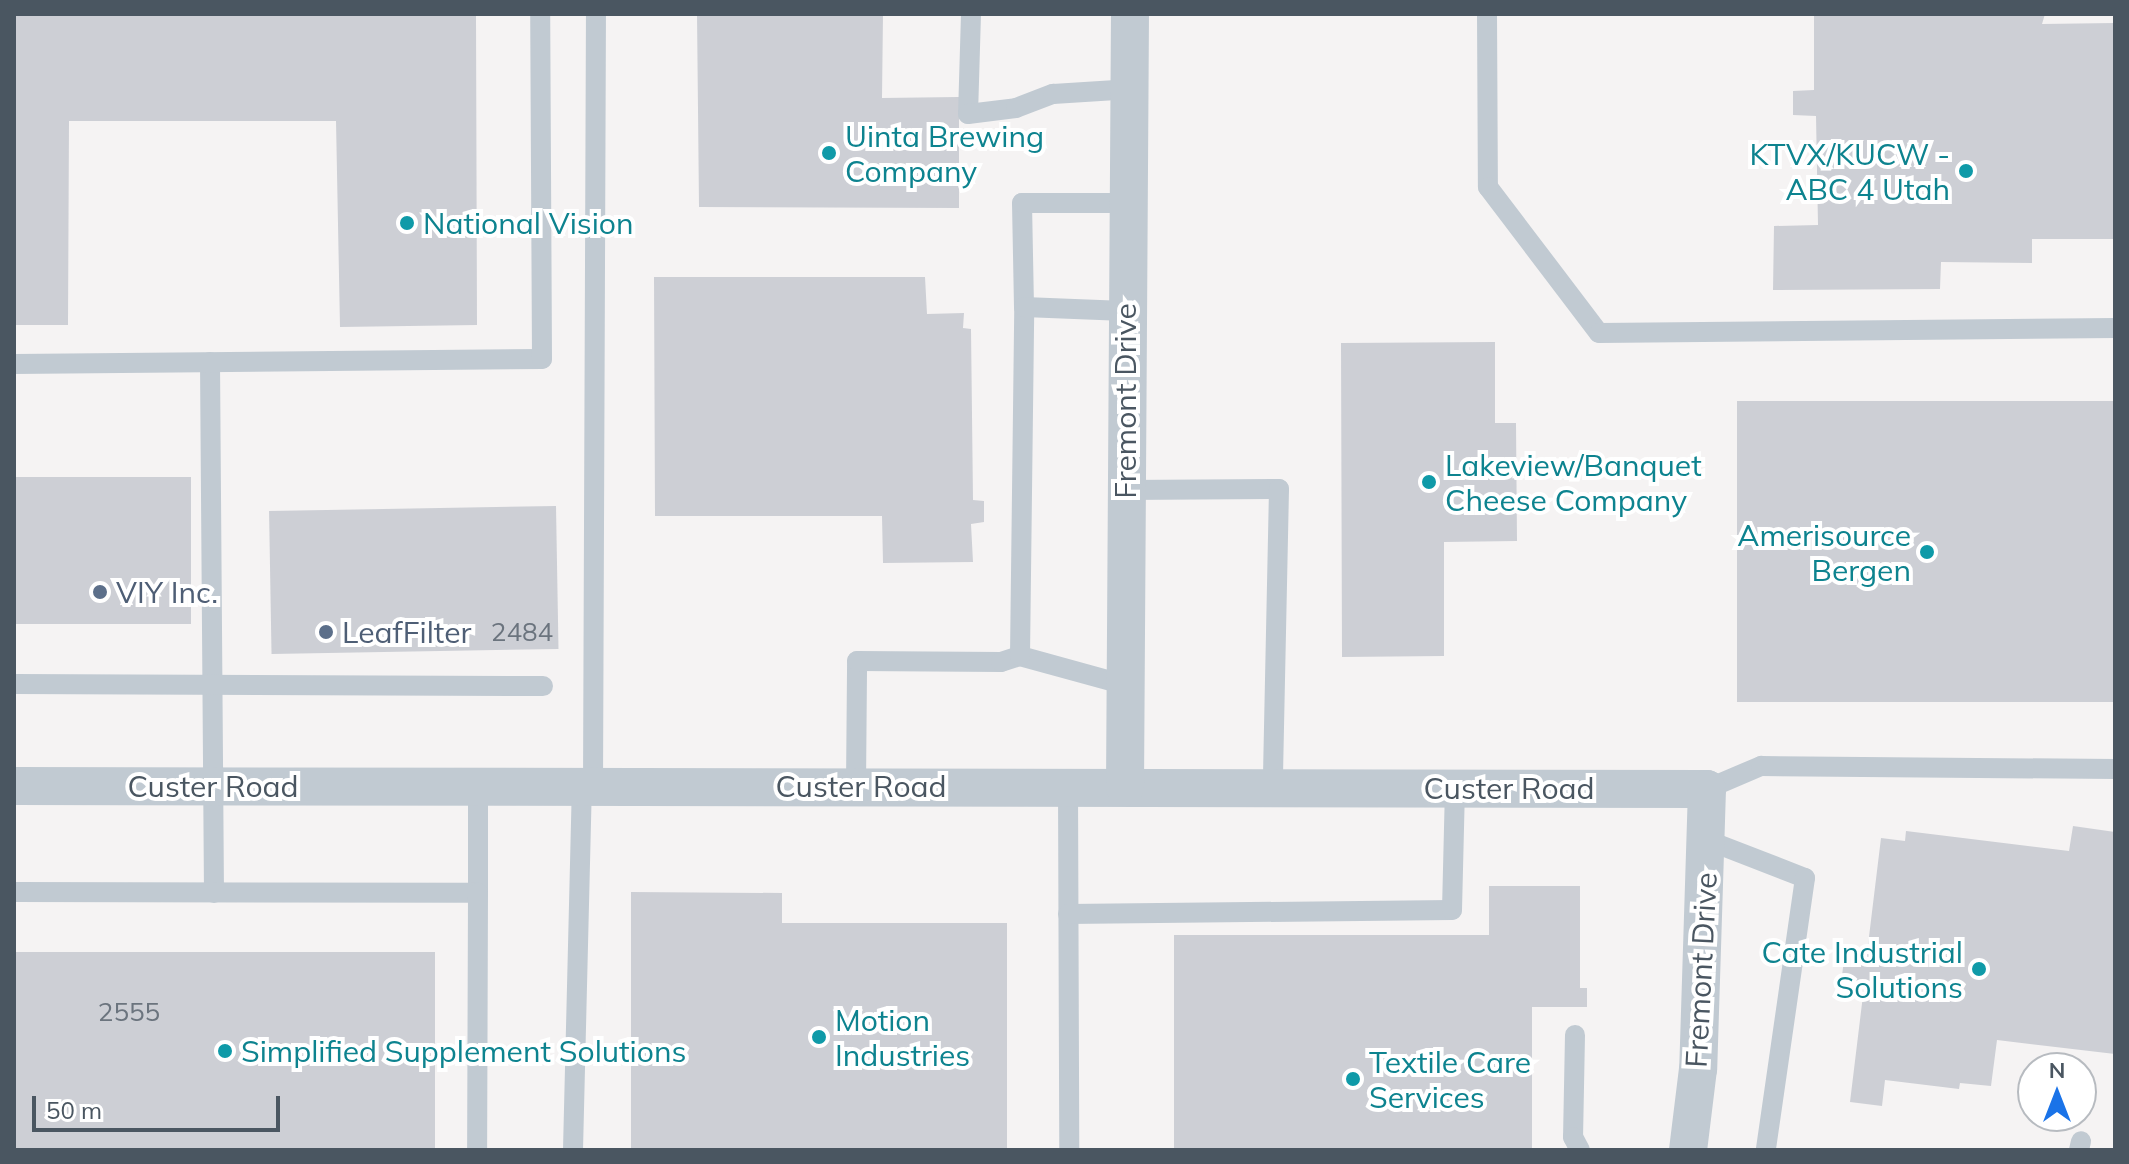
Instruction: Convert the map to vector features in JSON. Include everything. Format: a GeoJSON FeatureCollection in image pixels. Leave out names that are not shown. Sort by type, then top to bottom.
{"type":"FeatureCollection","features":[{"type":"Feature","properties":{"kind":"street","name":"Fremont Drive"},"geometry":{"type":"LineString","coordinates":[[1125,787],[1125,203],[1132,89],[1130,14]]}},
{"type":"Feature","properties":{"kind":"street","name":"Custer Road"},"geometry":{"type":"LineString","coordinates":[[14,786],[1707,789]]}},
{"type":"Feature","properties":{"kind":"street","name":"Fremont Drive"},"geometry":{"type":"LineString","coordinates":[[1688,1150],[1698,1069],[1707,789]]}},
{"type":"Feature","properties":{"kind":"lane"},"geometry":{"type":"LineString","coordinates":[[14,364],[542,359],[540,14]]}},
{"type":"Feature","properties":{"kind":"lane"},"geometry":{"type":"LineString","coordinates":[[573,1150],[587,786],[596,14]]}},
{"type":"Feature","properties":{"kind":"lane"},"geometry":{"type":"LineString","coordinates":[[971,14],[968,114],[1016,108],[1053,94],[1132,89]]}},
{"type":"Feature","properties":{"kind":"lane"},"geometry":{"type":"LineString","coordinates":[[1487,14],[1488,187],[1599,333],[2115,328]]}},
{"type":"Feature","properties":{"kind":"lane"},"geometry":{"type":"LineString","coordinates":[[1020,656],[1024,307],[1022,203],[1125,203]]}},
{"type":"Feature","properties":{"kind":"lane"},"geometry":{"type":"LineString","coordinates":[[1024,307],[1125,311]]}},
{"type":"Feature","properties":{"kind":"lane"},"geometry":{"type":"LineString","coordinates":[[210,362],[214,893]]}},
{"type":"Feature","properties":{"kind":"lane"},"geometry":{"type":"LineString","coordinates":[[1125,490],[1279,489],[1273,787]]}},
{"type":"Feature","properties":{"kind":"lane"},"geometry":{"type":"LineString","coordinates":[[856,786],[857,661],[1001,662],[1020,656],[1125,685]]}},
{"type":"Feature","properties":{"kind":"lane"},"geometry":{"type":"LineString","coordinates":[[14,684],[543,686]]}},
{"type":"Feature","properties":{"kind":"lane"},"geometry":{"type":"LineString","coordinates":[[1707,789],[1761,766],[2115,769]]}},
{"type":"Feature","properties":{"kind":"lane"},"geometry":{"type":"LineString","coordinates":[[477,1150],[478,786]]}},
{"type":"Feature","properties":{"kind":"lane"},"geometry":{"type":"LineString","coordinates":[[1068,786],[1069,1150]]}},
{"type":"Feature","properties":{"kind":"lane"},"geometry":{"type":"LineString","coordinates":[[1068,914],[1452,910],[1455,788]]}},
{"type":"Feature","properties":{"kind":"lane"},"geometry":{"type":"LineString","coordinates":[[1707,840],[1805,878],[1766,1150]]}},
{"type":"Feature","properties":{"kind":"lane"},"geometry":{"type":"LineString","coordinates":[[14,892],[478,893]]}},
{"type":"Feature","properties":{"kind":"lane"},"geometry":{"type":"LineString","coordinates":[[1575,1035],[1573,1137],[1580,1150]]}},
{"type":"Feature","properties":{"kind":"building","name":"National Vision"},"geometry":{"type":"Polygon","coordinates":[[[14,14],[476,14],[477,325],[340,327],[336,121],[69,121],[68,325],[14,325],[14,14]]]}},
{"type":"Feature","properties":{"kind":"building","name":"Uinta Brewing Company"},"geometry":{"type":"Polygon","coordinates":[[[697,14],[883,14],[882,98],[959,97],[959,208],[699,207],[697,14]]]}},
{"type":"Feature","properties":{"kind":"building","name":"KTVX/KUCW - ABC 4 Utah"},"geometry":{"type":"Polygon","coordinates":[[[1814,14],[2045,14],[2042,24],[2115,23],[2115,239],[2032,239],[2032,263],[1941,262],[1940,289],[1773,290],[1774,226],[1818,225],[1816,116],[1793,115],[1793,91],[1814,90],[1814,14]]]}},
{"type":"Feature","properties":{"kind":"building"},"geometry":{"type":"Polygon","coordinates":[[[654,277],[925,277],[927,314],[964,313],[963,328],[971,329],[973,500],[984,501],[984,522],[971,524],[973,562],[883,563],[882,516],[655,516],[654,277]]]}},
{"type":"Feature","properties":{"kind":"building","name":"Lakeview/Banquet Cheese Company"},"geometry":{"type":"Polygon","coordinates":[[[1495,342],[1495,423],[1516,423],[1517,541],[1444,542],[1444,656],[1342,657],[1341,343],[1495,342]]]}},
{"type":"Feature","properties":{"kind":"building","name":"Amerisource Bergen"},"geometry":{"type":"Polygon","coordinates":[[[1737,401],[2115,401],[2115,702],[1737,702],[1737,401]]]}},
{"type":"Feature","properties":{"kind":"building"},"geometry":{"type":"Polygon","coordinates":[[[14,477],[191,477],[191,624],[14,624],[14,477]]]}},
{"type":"Feature","properties":{"kind":"building"},"geometry":{"type":"Polygon","coordinates":[[[556,506],[558,649],[272,654],[269,511],[556,506]]]}},
{"type":"Feature","properties":{"kind":"building","name":"Cate Industrial Solutions"},"geometry":{"type":"Polygon","coordinates":[[[2073,826],[2115,832],[2115,1054],[1997,1040],[1991,1086],[1960,1083],[1959,1089],[1885,1080],[1882,1106],[1850,1102],[1864,987],[1841,984],[1845,951],[1867,953],[1881,838],[1905,841],[1906,831],[2069,851],[2073,826]]]}},
{"type":"Feature","properties":{"kind":"building","name":"Textile Care Services"},"geometry":{"type":"Polygon","coordinates":[[[1489,886],[1580,886],[1580,988],[1587,988],[1587,1007],[1532,1007],[1532,1150],[1174,1150],[1174,935],[1489,935],[1489,886]]]}},
{"type":"Feature","properties":{"kind":"building","name":"Motion Industries"},"geometry":{"type":"Polygon","coordinates":[[[631,892],[782,893],[782,923],[1007,923],[1007,1150],[631,1150],[631,892]]]}},
{"type":"Feature","properties":{"kind":"building","name":"Simplified Supplement Solutions"},"geometry":{"type":"Polygon","coordinates":[[[14,952],[435,952],[435,1150],[14,1150],[14,952]]]}},
{"type":"Feature","properties":{"kind":"place","name":"Uinta Brewing Company"},"geometry":{"type":"Point","coordinates":[829,153]}},
{"type":"Feature","properties":{"kind":"place","name":"KTVX/KUCW - ABC 4 Utah"},"geometry":{"type":"Point","coordinates":[1966,171]}},
{"type":"Feature","properties":{"kind":"place","name":"National Vision"},"geometry":{"type":"Point","coordinates":[407,223]}},
{"type":"Feature","properties":{"kind":"place","name":"Lakeview/Banquet Cheese Company"},"geometry":{"type":"Point","coordinates":[1429,482]}},
{"type":"Feature","properties":{"kind":"place","name":"Amerisource Bergen"},"geometry":{"type":"Point","coordinates":[1927,552]}},
{"type":"Feature","properties":{"kind":"place","name":"VIY Inc."},"geometry":{"type":"Point","coordinates":[100,592]}},
{"type":"Feature","properties":{"kind":"place","name":"LeafFilter"},"geometry":{"type":"Point","coordinates":[326,632]}},
{"type":"Feature","properties":{"kind":"place","name":"Cate Industrial Solutions"},"geometry":{"type":"Point","coordinates":[1979,969]}},
{"type":"Feature","properties":{"kind":"place","name":"Motion Industries"},"geometry":{"type":"Point","coordinates":[819,1037]}},
{"type":"Feature","properties":{"kind":"place","name":"Simplified Supplement Solutions"},"geometry":{"type":"Point","coordinates":[225,1051]}},
{"type":"Feature","properties":{"kind":"place","name":"Textile Care Services"},"geometry":{"type":"Point","coordinates":[1353,1079]}}]}
